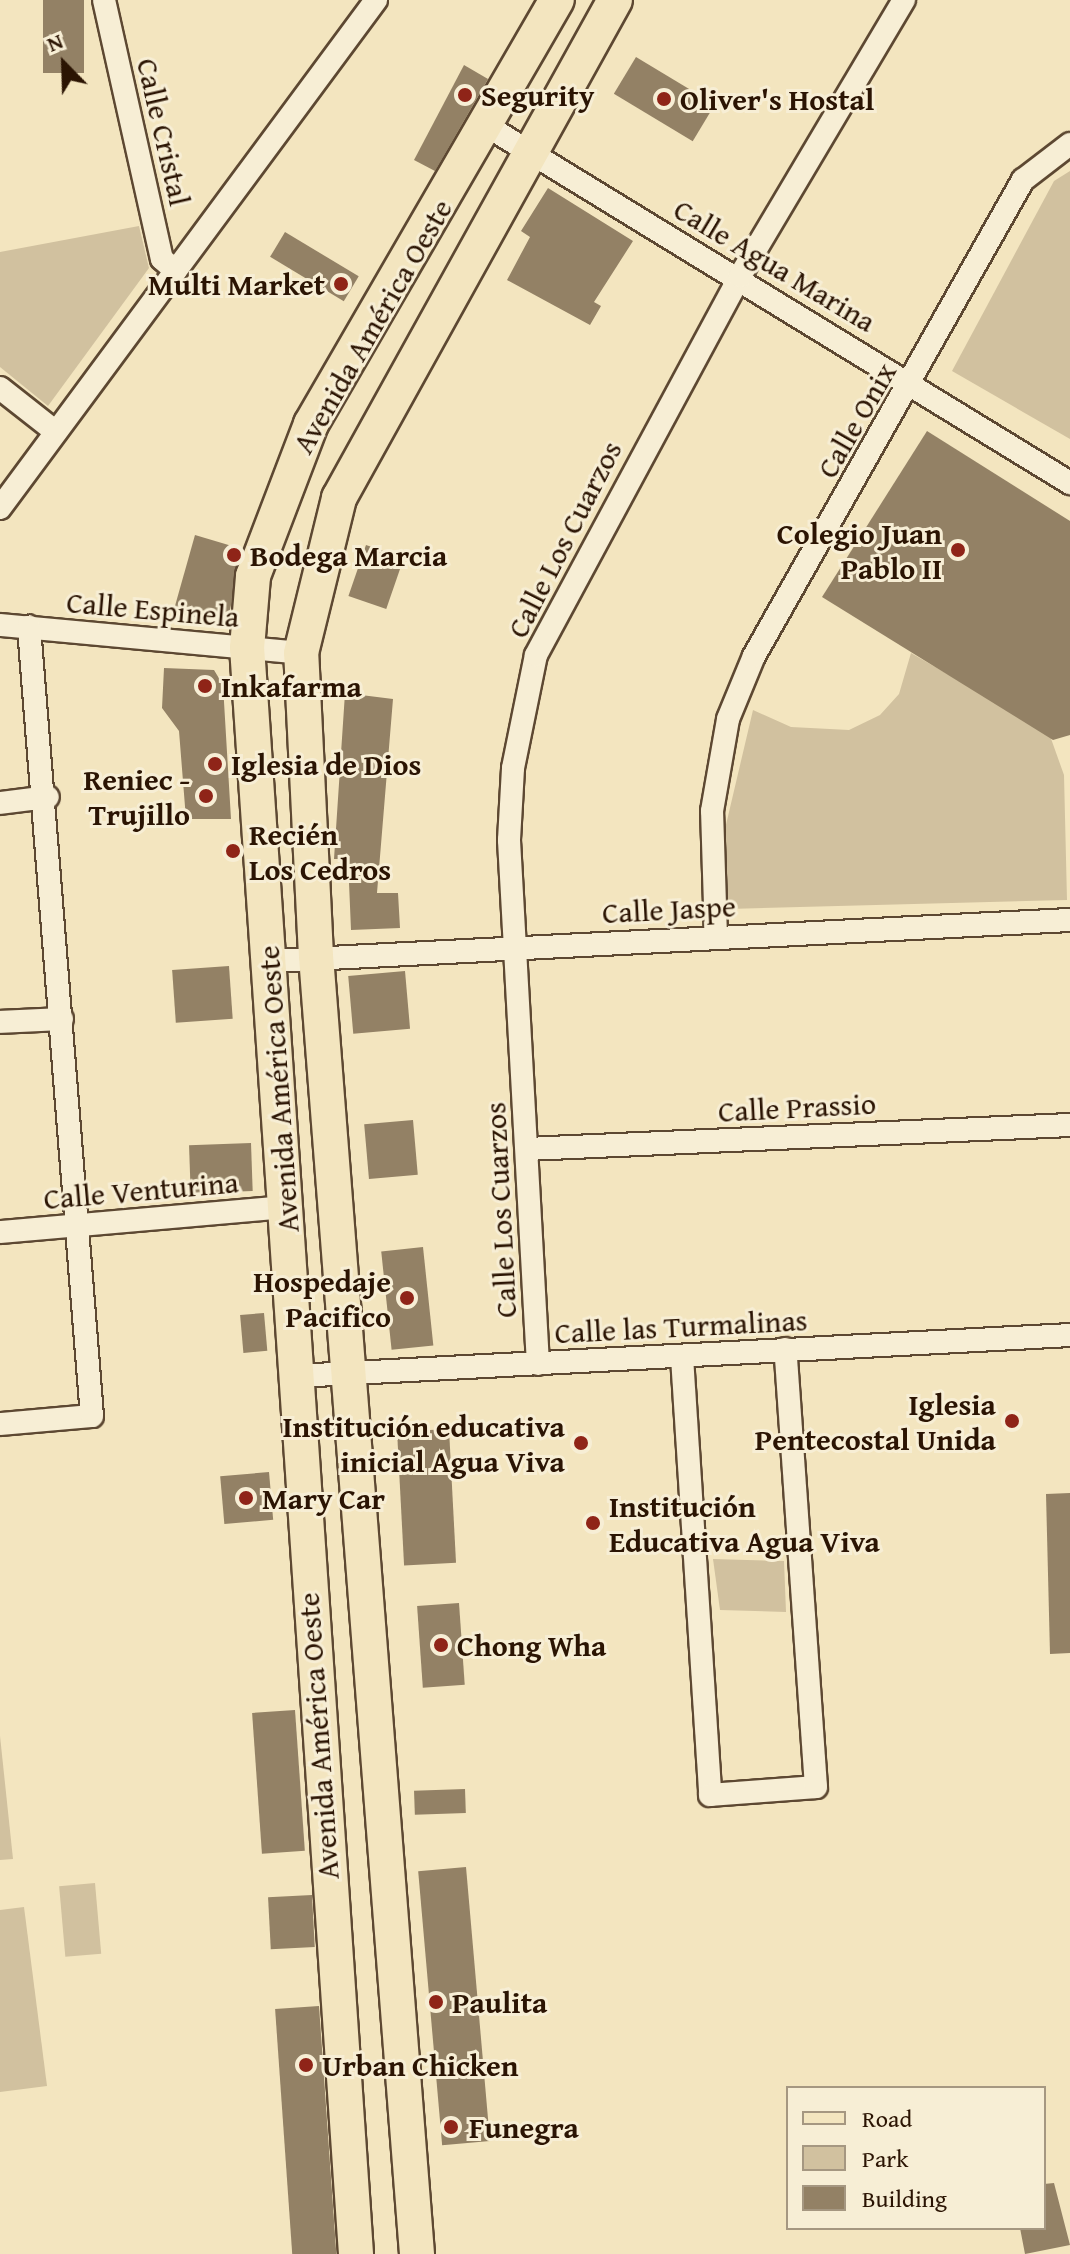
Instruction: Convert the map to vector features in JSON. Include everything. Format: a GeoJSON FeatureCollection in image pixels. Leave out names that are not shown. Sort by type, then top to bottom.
{"type":"FeatureCollection","features":[{"type":"Feature","properties":{"kind":"main road","name":"Avenida América Oeste"},"geometry":{"type":"LineString","coordinates":[[356,2254],[271,961],[247,648],[253,576],[311,424],[487,126],[557,0]]}},
{"type":"Feature","properties":{"kind":"main road","name":"Avenida América Oeste"},"geometry":{"type":"LineString","coordinates":[[417,2254],[316,956],[301,653],[339,498],[615,0]]}},
{"type":"Feature","properties":{"kind":"street","name":"Calle Cristal"},"geometry":{"type":"LineString","coordinates":[[104,0],[162,259],[176,271]]}},
{"type":"Feature","properties":{"kind":"street"},"geometry":{"type":"LineString","coordinates":[[0,508],[376,0]]}},
{"type":"Feature","properties":{"kind":"street","name":"Calle Los Cuarzos"},"geometry":{"type":"LineString","coordinates":[[538,1364],[515,947],[513,768],[536,655],[740,276],[904,0]]}},
{"type":"Feature","properties":{"kind":"street","name":"Calle Agua Marina"},"geometry":{"type":"LineString","coordinates":[[487,126],[740,276],[1070,483]]}},
{"type":"Feature","properties":{"kind":"street","name":"Calle Onix"},"geometry":{"type":"LineString","coordinates":[[716,937],[712,811],[728,719],[754,656],[913,384],[1023,180],[1070,144]]}},
{"type":"Feature","properties":{"kind":"street"},"geometry":{"type":"LineString","coordinates":[[0,388],[56,432]]}},
{"type":"Feature","properties":{"kind":"street","name":"Calle Espinela"},"geometry":{"type":"LineString","coordinates":[[0,625],[301,653]]}},
{"type":"Feature","properties":{"kind":"street"},"geometry":{"type":"LineString","coordinates":[[0,1424],[92,1416],[75,1225],[48,797],[29,627]]}},
{"type":"Feature","properties":{"kind":"street"},"geometry":{"type":"LineString","coordinates":[[0,803],[48,797]]}},
{"type":"Feature","properties":{"kind":"street","name":"Calle Jaspe"},"geometry":{"type":"LineString","coordinates":[[271,961],[316,956],[1070,920]]}},
{"type":"Feature","properties":{"kind":"street"},"geometry":{"type":"LineString","coordinates":[[0,1022],[62,1019]]}},
{"type":"Feature","properties":{"kind":"street","name":"Calle Prassio"},"geometry":{"type":"LineString","coordinates":[[527,1149],[1070,1125]]}},
{"type":"Feature","properties":{"kind":"street","name":"Calle Venturina"},"geometry":{"type":"LineString","coordinates":[[0,1232],[286,1207]]}},
{"type":"Feature","properties":{"kind":"street","name":"Calle las Turmalinas"},"geometry":{"type":"LineString","coordinates":[[296,1376],[1070,1335]]}},
{"type":"Feature","properties":{"kind":"street"},"geometry":{"type":"LineString","coordinates":[[682,1357],[710,1795],[755,1792],[816,1787],[785,1349]]}},
{"type":"Feature","properties":{"kind":"green space"},"geometry":{"type":"Polygon","coordinates":[[[1070,171],[1070,439],[952,371],[1054,181],[1070,171]]]}},
{"type":"Feature","properties":{"kind":"green space"},"geometry":{"type":"Polygon","coordinates":[[[139,226],[149,268],[48,406],[0,367],[0,252],[139,226]]]}},
{"type":"Feature","properties":{"kind":"green space"},"geometry":{"type":"Polygon","coordinates":[[[911,653],[1049,733],[1064,775],[1067,900],[728,909],[725,829],[753,710],[791,727],[849,730],[880,715],[899,694],[911,653]]]}},
{"type":"Feature","properties":{"kind":"green space"},"geometry":{"type":"Polygon","coordinates":[[[713,1559],[784,1561],[786,1612],[720,1610],[713,1559]]]}},
{"type":"Feature","properties":{"kind":"green space"},"geometry":{"type":"Polygon","coordinates":[[[0,1736],[13,1859],[0,1860],[0,1736]]]}},
{"type":"Feature","properties":{"kind":"green space"},"geometry":{"type":"Polygon","coordinates":[[[95,1883],[101,1954],[65,1957],[59,1886],[95,1883]]]}},
{"type":"Feature","properties":{"kind":"green space"},"geometry":{"type":"Polygon","coordinates":[[[24,1907],[47,2086],[0,2092],[0,1910],[24,1907]]]}},
{"type":"Feature","properties":{"kind":"building"},"geometry":{"type":"Polygon","coordinates":[[[43,0],[84,0],[84,73],[43,73],[43,0]]]}},
{"type":"Feature","properties":{"kind":"building","name":"Oliver's Hostal"},"geometry":{"type":"Polygon","coordinates":[[[636,57],[715,104],[693,141],[614,94],[636,57]]]}},
{"type":"Feature","properties":{"kind":"building"},"geometry":{"type":"Polygon","coordinates":[[[464,65],[488,79],[435,171],[414,160],[464,65]]]}},
{"type":"Feature","properties":{"kind":"building"},"geometry":{"type":"Polygon","coordinates":[[[548,188],[633,241],[594,302],[601,306],[590,325],[507,280],[530,237],[521,231],[548,188]]]}},
{"type":"Feature","properties":{"kind":"building"},"geometry":{"type":"Polygon","coordinates":[[[285,232],[359,276],[344,301],[270,257],[285,232]]]}},
{"type":"Feature","properties":{"kind":"building","name":"Colegio Juan Pablo II"},"geometry":{"type":"Polygon","coordinates":[[[927,431],[1070,521],[1070,735],[1053,740],[822,597],[927,431]]]}},
{"type":"Feature","properties":{"kind":"building"},"geometry":{"type":"Polygon","coordinates":[[[195,535],[242,549],[230,610],[212,620],[173,613],[195,535]]]}},
{"type":"Feature","properties":{"kind":"building"},"geometry":{"type":"Polygon","coordinates":[[[366,545],[404,558],[386,609],[348,596],[366,545]]]}},
{"type":"Feature","properties":{"kind":"building"},"geometry":{"type":"Polygon","coordinates":[[[164,668],[214,670],[223,685],[231,819],[186,819],[179,731],[162,708],[164,668]]]}},
{"type":"Feature","properties":{"kind":"building"},"geometry":{"type":"Polygon","coordinates":[[[345,693],[393,699],[377,893],[398,893],[400,928],[351,930],[348,859],[334,859],[345,693]]]}},
{"type":"Feature","properties":{"kind":"building"},"geometry":{"type":"Polygon","coordinates":[[[229,966],[233,1019],[176,1023],[172,970],[229,966]]]}},
{"type":"Feature","properties":{"kind":"building"},"geometry":{"type":"Polygon","coordinates":[[[405,971],[410,1029],[353,1034],[348,976],[405,971]]]}},
{"type":"Feature","properties":{"kind":"building"},"geometry":{"type":"Polygon","coordinates":[[[413,1120],[418,1175],[369,1179],[364,1124],[413,1120]]]}},
{"type":"Feature","properties":{"kind":"building"},"geometry":{"type":"Polygon","coordinates":[[[251,1143],[253,1191],[191,1193],[189,1145],[251,1143]]]}},
{"type":"Feature","properties":{"kind":"building","name":"Hospedaje Pacifico"},"geometry":{"type":"Polygon","coordinates":[[[423,1247],[433,1345],[392,1350],[381,1251],[423,1247]]]}},
{"type":"Feature","properties":{"kind":"building"},"geometry":{"type":"Polygon","coordinates":[[[264,1313],[267,1351],[243,1353],[240,1315],[264,1313]]]}},
{"type":"Feature","properties":{"kind":"building"},"geometry":{"type":"Polygon","coordinates":[[[449,1429],[456,1563],[404,1566],[397,1432],[449,1429]]]}},
{"type":"Feature","properties":{"kind":"building","name":"Mary Car"},"geometry":{"type":"Polygon","coordinates":[[[269,1472],[273,1520],[224,1524],[220,1476],[269,1472]]]}},
{"type":"Feature","properties":{"kind":"building"},"geometry":{"type":"Polygon","coordinates":[[[1070,1493],[1070,1653],[1050,1654],[1046,1494],[1070,1493]]]}},
{"type":"Feature","properties":{"kind":"building","name":"Chong Wha"},"geometry":{"type":"Polygon","coordinates":[[[459,1603],[465,1685],[423,1688],[417,1606],[459,1603]]]}},
{"type":"Feature","properties":{"kind":"building"},"geometry":{"type":"Polygon","coordinates":[[[295,1710],[305,1851],[262,1854],[252,1713],[295,1710]]]}},
{"type":"Feature","properties":{"kind":"building"},"geometry":{"type":"Polygon","coordinates":[[[465,1789],[466,1813],[415,1815],[414,1791],[465,1789]]]}},
{"type":"Feature","properties":{"kind":"building"},"geometry":{"type":"Polygon","coordinates":[[[466,1867],[490,2141],[442,2145],[418,1871],[466,1867]]]}},
{"type":"Feature","properties":{"kind":"building"},"geometry":{"type":"Polygon","coordinates":[[[312,1895],[315,1947],[271,1949],[268,1897],[312,1895]]]}},
{"type":"Feature","properties":{"kind":"building"},"geometry":{"type":"Polygon","coordinates":[[[319,2006],[336,2254],[292,2254],[275,2009],[319,2006]]]}},
{"type":"Feature","properties":{"kind":"building"},"geometry":{"type":"Polygon","coordinates":[[[1054,2183],[1070,2245],[1025,2254],[1020,2230],[1046,2230],[1046,2184],[1054,2183]]]}},
{"type":"Feature","properties":{"kind":"place","name":"Segurity"},"geometry":{"type":"Point","coordinates":[465,95]}},
{"type":"Feature","properties":{"kind":"place","name":"Oliver's Hostal"},"geometry":{"type":"Point","coordinates":[664,99]}},
{"type":"Feature","properties":{"kind":"place","name":"Multi Market"},"geometry":{"type":"Point","coordinates":[341,284]}},
{"type":"Feature","properties":{"kind":"place","name":"Colegio Juan Pablo II"},"geometry":{"type":"Point","coordinates":[958,550]}},
{"type":"Feature","properties":{"kind":"place","name":"Bodega Marcia"},"geometry":{"type":"Point","coordinates":[234,555]}},
{"type":"Feature","properties":{"kind":"place","name":"Inkafarma"},"geometry":{"type":"Point","coordinates":[205,686]}},
{"type":"Feature","properties":{"kind":"place","name":"Iglesia de Dios"},"geometry":{"type":"Point","coordinates":[215,764]}},
{"type":"Feature","properties":{"kind":"place","name":"Reniec - Trujillo"},"geometry":{"type":"Point","coordinates":[206,796]}},
{"type":"Feature","properties":{"kind":"place","name":"Recién Los Cedros"},"geometry":{"type":"Point","coordinates":[233,851]}},
{"type":"Feature","properties":{"kind":"place","name":"Hospedaje Pacifico"},"geometry":{"type":"Point","coordinates":[407,1298]}},
{"type":"Feature","properties":{"kind":"place","name":"Iglesia Pentecostal Unida"},"geometry":{"type":"Point","coordinates":[1012,1421]}},
{"type":"Feature","properties":{"kind":"place","name":"Institución educativa inicial Agua Viva"},"geometry":{"type":"Point","coordinates":[581,1443]}},
{"type":"Feature","properties":{"kind":"place","name":"Mary Car"},"geometry":{"type":"Point","coordinates":[246,1498]}},
{"type":"Feature","properties":{"kind":"place","name":"Institución Educativa Agua Viva"},"geometry":{"type":"Point","coordinates":[593,1523]}},
{"type":"Feature","properties":{"kind":"place","name":"Chong Wha"},"geometry":{"type":"Point","coordinates":[441,1645]}},
{"type":"Feature","properties":{"kind":"place","name":"Paulita"},"geometry":{"type":"Point","coordinates":[436,2002]}},
{"type":"Feature","properties":{"kind":"place","name":"Urban Chicken"},"geometry":{"type":"Point","coordinates":[306,2065]}},
{"type":"Feature","properties":{"kind":"place","name":"Funegra"},"geometry":{"type":"Point","coordinates":[451,2127]}}]}
